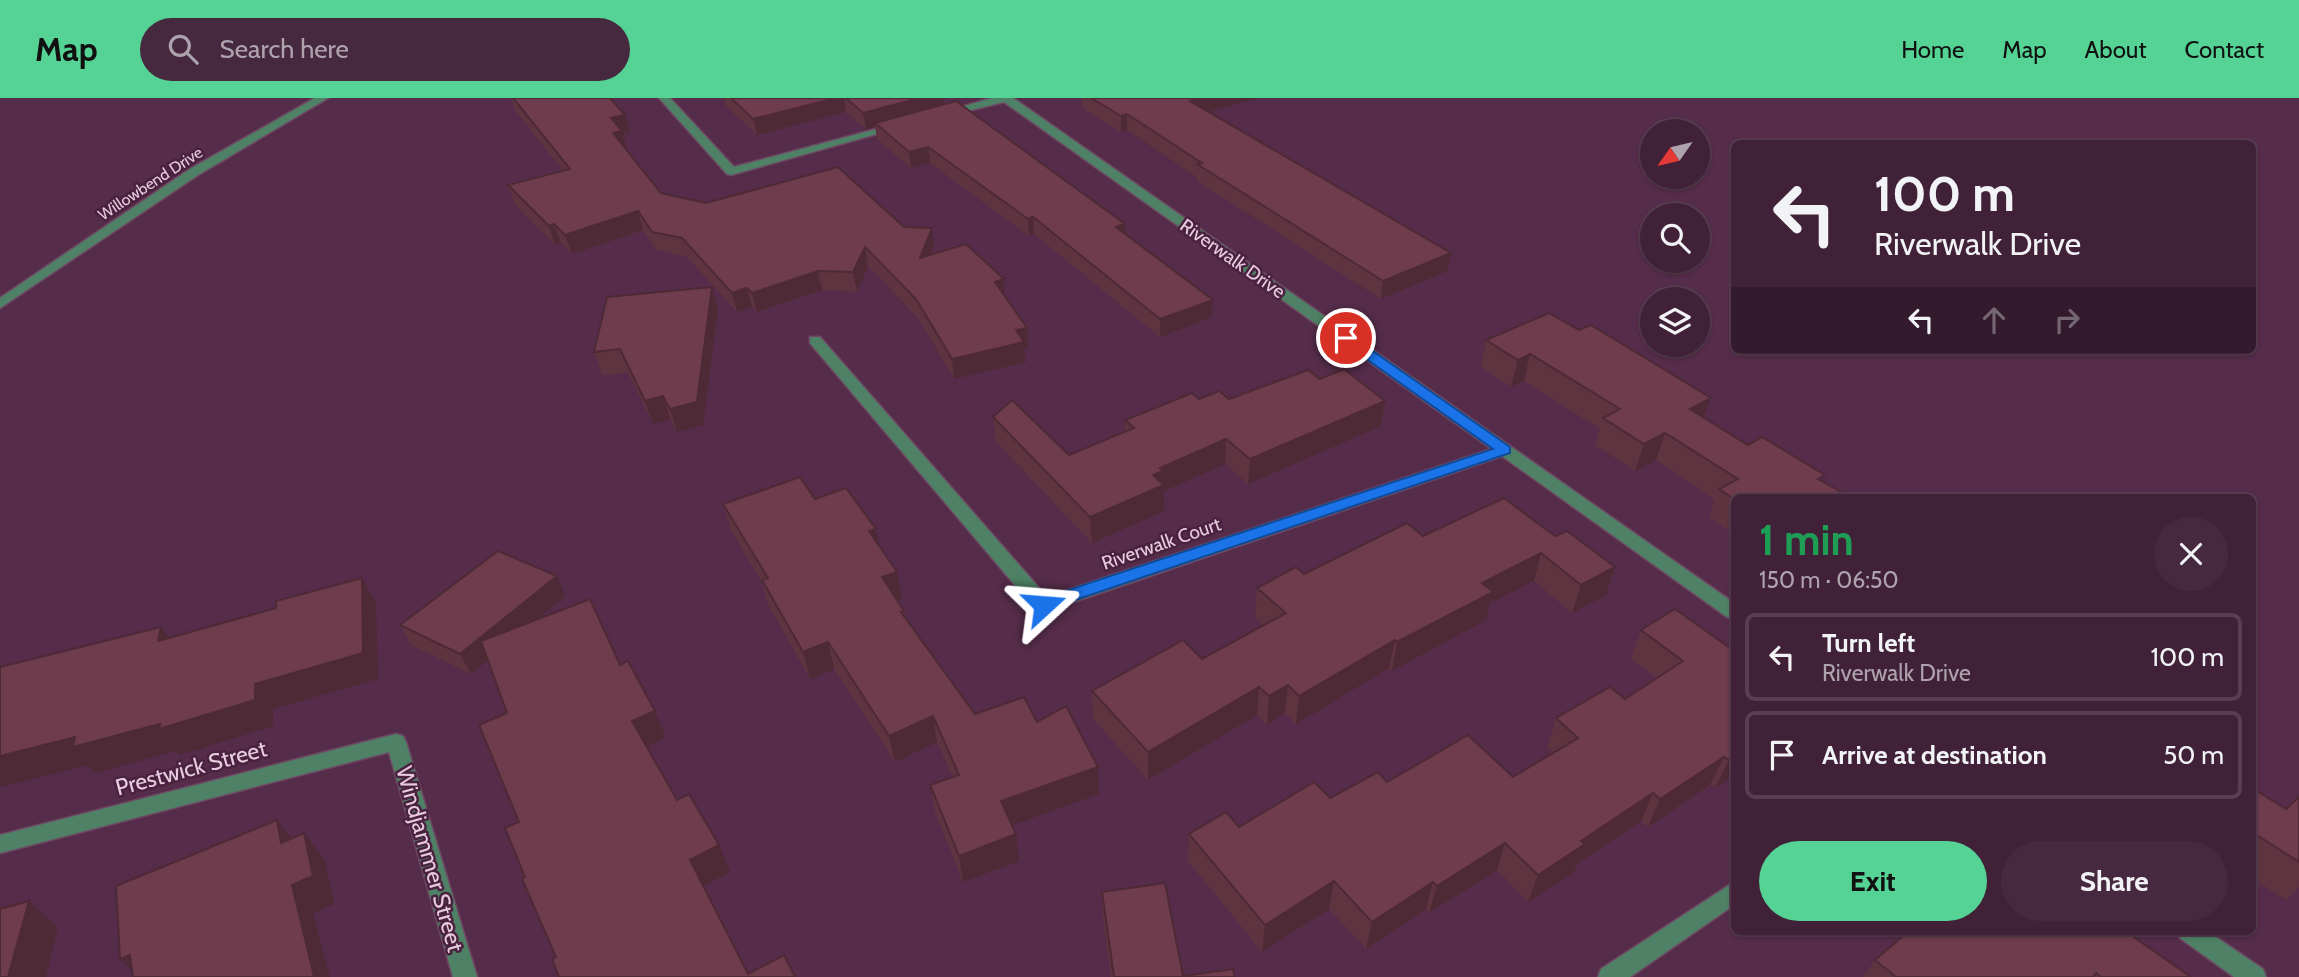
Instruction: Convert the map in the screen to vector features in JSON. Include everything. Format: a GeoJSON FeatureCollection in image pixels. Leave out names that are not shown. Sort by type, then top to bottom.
{"type":"FeatureCollection","features":[{"type":"Feature","properties":{"kind":"street","name":"Willowbend Drive"},"geometry":{"type":"LineString","coordinates":[[0,304],[194,172],[323,98]]}},
{"type":"Feature","properties":{"kind":"street"},"geometry":{"type":"LineString","coordinates":[[664,98],[731,171],[914,122]]}},
{"type":"Feature","properties":{"kind":"street"},"geometry":{"type":"LineString","coordinates":[[926,119],[1006,98]]}},
{"type":"Feature","properties":{"kind":"street","name":"Riverwalk Drive"},"geometry":{"type":"LineString","coordinates":[[1006,98],[1731,610]]}},
{"type":"Feature","properties":{"kind":"street","name":"Riverwalk Court"},"geometry":{"type":"LineString","coordinates":[[815,340],[1044,605],[1504,450]]}},
{"type":"Feature","properties":{"kind":"street","name":"Prestwick Street"},"geometry":{"type":"LineString","coordinates":[[0,844],[396,742]]}},
{"type":"Feature","properties":{"kind":"street","name":"Windjammer Street"},"geometry":{"type":"LineString","coordinates":[[396,742],[465,977]]}},
{"type":"Feature","properties":{"kind":"street"},"geometry":{"type":"LineString","coordinates":[[1610,977],[1731,894]]}},
{"type":"Feature","properties":{"kind":"street"},"geometry":{"type":"LineString","coordinates":[[2194,935],[2254,977]]}},
{"type":"Feature","properties":{"kind":"building"},"geometry":{"type":"Polygon","coordinates":[[[513,98],[610,98],[625,115],[611,118],[622,131],[613,133],[661,193],[706,203],[838,167],[904,227],[932,228],[920,258],[966,244],[1004,279],[995,282],[1027,328],[1016,330],[1024,342],[952,359],[916,299],[865,247],[853,272],[818,271],[752,293],[747,288],[732,293],[682,238],[652,232],[638,211],[565,235],[554,224],[549,226],[508,185],[570,169],[513,98]]]}},
{"type":"Feature","properties":{"kind":"building"},"geometry":{"type":"Polygon","coordinates":[[[731,98],[836,98],[753,119],[731,98]]]}},
{"type":"Feature","properties":{"kind":"building"},"geometry":{"type":"Polygon","coordinates":[[[846,98],[920,98],[863,113],[846,98]]]}},
{"type":"Feature","properties":{"kind":"building"},"geometry":{"type":"Polygon","coordinates":[[[1091,98],[1201,98],[1190,101],[1451,253],[1383,281],[1197,164],[1202,163],[1127,114],[1121,116],[1091,98]]]}},
{"type":"Feature","properties":{"kind":"building"},"geometry":{"type":"Polygon","coordinates":[[[956,101],[1125,224],[1116,227],[1213,300],[1160,319],[1033,217],[1028,219],[928,147],[909,152],[875,123],[956,101]]]}},
{"type":"Feature","properties":{"kind":"building"},"geometry":{"type":"Polygon","coordinates":[[[712,287],[697,402],[670,409],[663,396],[645,401],[620,349],[594,352],[607,297],[712,287]]]}},
{"type":"Feature","properties":{"kind":"building"},"geometry":{"type":"Polygon","coordinates":[[[1549,313],[1579,330],[1591,325],[1711,398],[1690,409],[1748,445],[1762,437],[1825,475],[1818,479],[1845,494],[1731,494],[1731,497],[1719,489],[1738,479],[1665,433],[1644,444],[1603,418],[1620,409],[1530,354],[1518,360],[1486,340],[1549,313]]]}},
{"type":"Feature","properties":{"kind":"building"},"geometry":{"type":"Polygon","coordinates":[[[1344,369],[1385,401],[1250,459],[1226,439],[1160,468],[1163,471],[1153,475],[1164,485],[1090,517],[993,417],[1012,400],[1069,455],[1134,428],[1125,420],[1192,393],[1199,399],[1219,391],[1229,399],[1308,370],[1320,379],[1344,369]]]}},
{"type":"Feature","properties":{"kind":"building"},"geometry":{"type":"Polygon","coordinates":[[[800,477],[815,499],[846,488],[876,529],[869,531],[897,572],[882,577],[904,611],[901,612],[975,714],[1024,697],[1037,722],[1066,706],[1098,767],[1001,801],[1016,834],[959,856],[930,785],[959,775],[933,716],[889,736],[828,642],[803,652],[762,580],[768,578],[723,504],[800,477]]]}},
{"type":"Feature","properties":{"kind":"building"},"geometry":{"type":"Polygon","coordinates":[[[1504,498],[1555,536],[1567,531],[1615,567],[1581,585],[1541,553],[1482,583],[1493,592],[1397,642],[1395,640],[1299,696],[1288,685],[1269,696],[1259,687],[1148,752],[1092,691],[1183,640],[1202,659],[1286,613],[1257,588],[1296,567],[1304,574],[1407,523],[1423,536],[1504,498]]]}},
{"type":"Feature","properties":{"kind":"building"},"geometry":{"type":"Polygon","coordinates":[[[498,551],[557,576],[460,654],[400,625],[498,551]]]}},
{"type":"Feature","properties":{"kind":"building"},"geometry":{"type":"Polygon","coordinates":[[[362,578],[363,653],[255,684],[255,700],[159,729],[160,724],[73,747],[75,737],[0,756],[0,667],[161,627],[158,641],[276,608],[276,601],[362,578]]]}},
{"type":"Feature","properties":{"kind":"building"},"geometry":{"type":"Polygon","coordinates":[[[590,599],[620,665],[628,661],[655,711],[632,721],[677,800],[689,794],[719,845],[690,860],[748,974],[784,955],[795,977],[559,977],[552,959],[556,957],[522,879],[525,877],[505,828],[519,822],[479,725],[507,713],[481,641],[590,599]]]}},
{"type":"Feature","properties":{"kind":"building"},"geometry":{"type":"Polygon","coordinates":[[[1675,609],[1731,649],[1731,758],[1724,757],[1660,799],[1653,793],[1581,841],[1585,844],[1538,875],[1505,843],[1437,886],[1433,882],[1372,922],[1334,881],[1265,925],[1189,834],[1226,812],[1239,827],[1314,782],[1330,798],[1378,772],[1387,782],[1468,735],[1513,777],[1578,738],[1556,718],[1610,687],[1625,699],[1683,661],[1641,630],[1675,609]]]}},
{"type":"Feature","properties":{"kind":"building"},"geometry":{"type":"Polygon","coordinates":[[[2256,790],[2286,809],[2299,797],[2299,862],[2256,835],[2256,790]]]}},
{"type":"Feature","properties":{"kind":"building"},"geometry":{"type":"Polygon","coordinates":[[[277,820],[281,843],[304,833],[313,876],[292,885],[314,976],[133,977],[130,955],[120,959],[116,886],[277,820]]]}},
{"type":"Feature","properties":{"kind":"building"},"geometry":{"type":"Polygon","coordinates":[[[1165,883],[1183,976],[1233,969],[1235,977],[1114,977],[1102,892],[1165,883]]]}},
{"type":"Feature","properties":{"kind":"building"},"geometry":{"type":"Polygon","coordinates":[[[29,901],[8,977],[0,977],[0,909],[29,901]]]}},
{"type":"Feature","properties":{"kind":"building"},"geometry":{"type":"Polygon","coordinates":[[[1904,935],[2131,935],[2191,977],[2101,977],[2096,973],[2093,977],[1896,977],[1875,960],[1904,935]]]}},
{"type":"Feature","properties":{"kind":"route"},"geometry":{"type":"LineString","coordinates":[[1044,605],[1504,450],[1346,338]]}}]}
